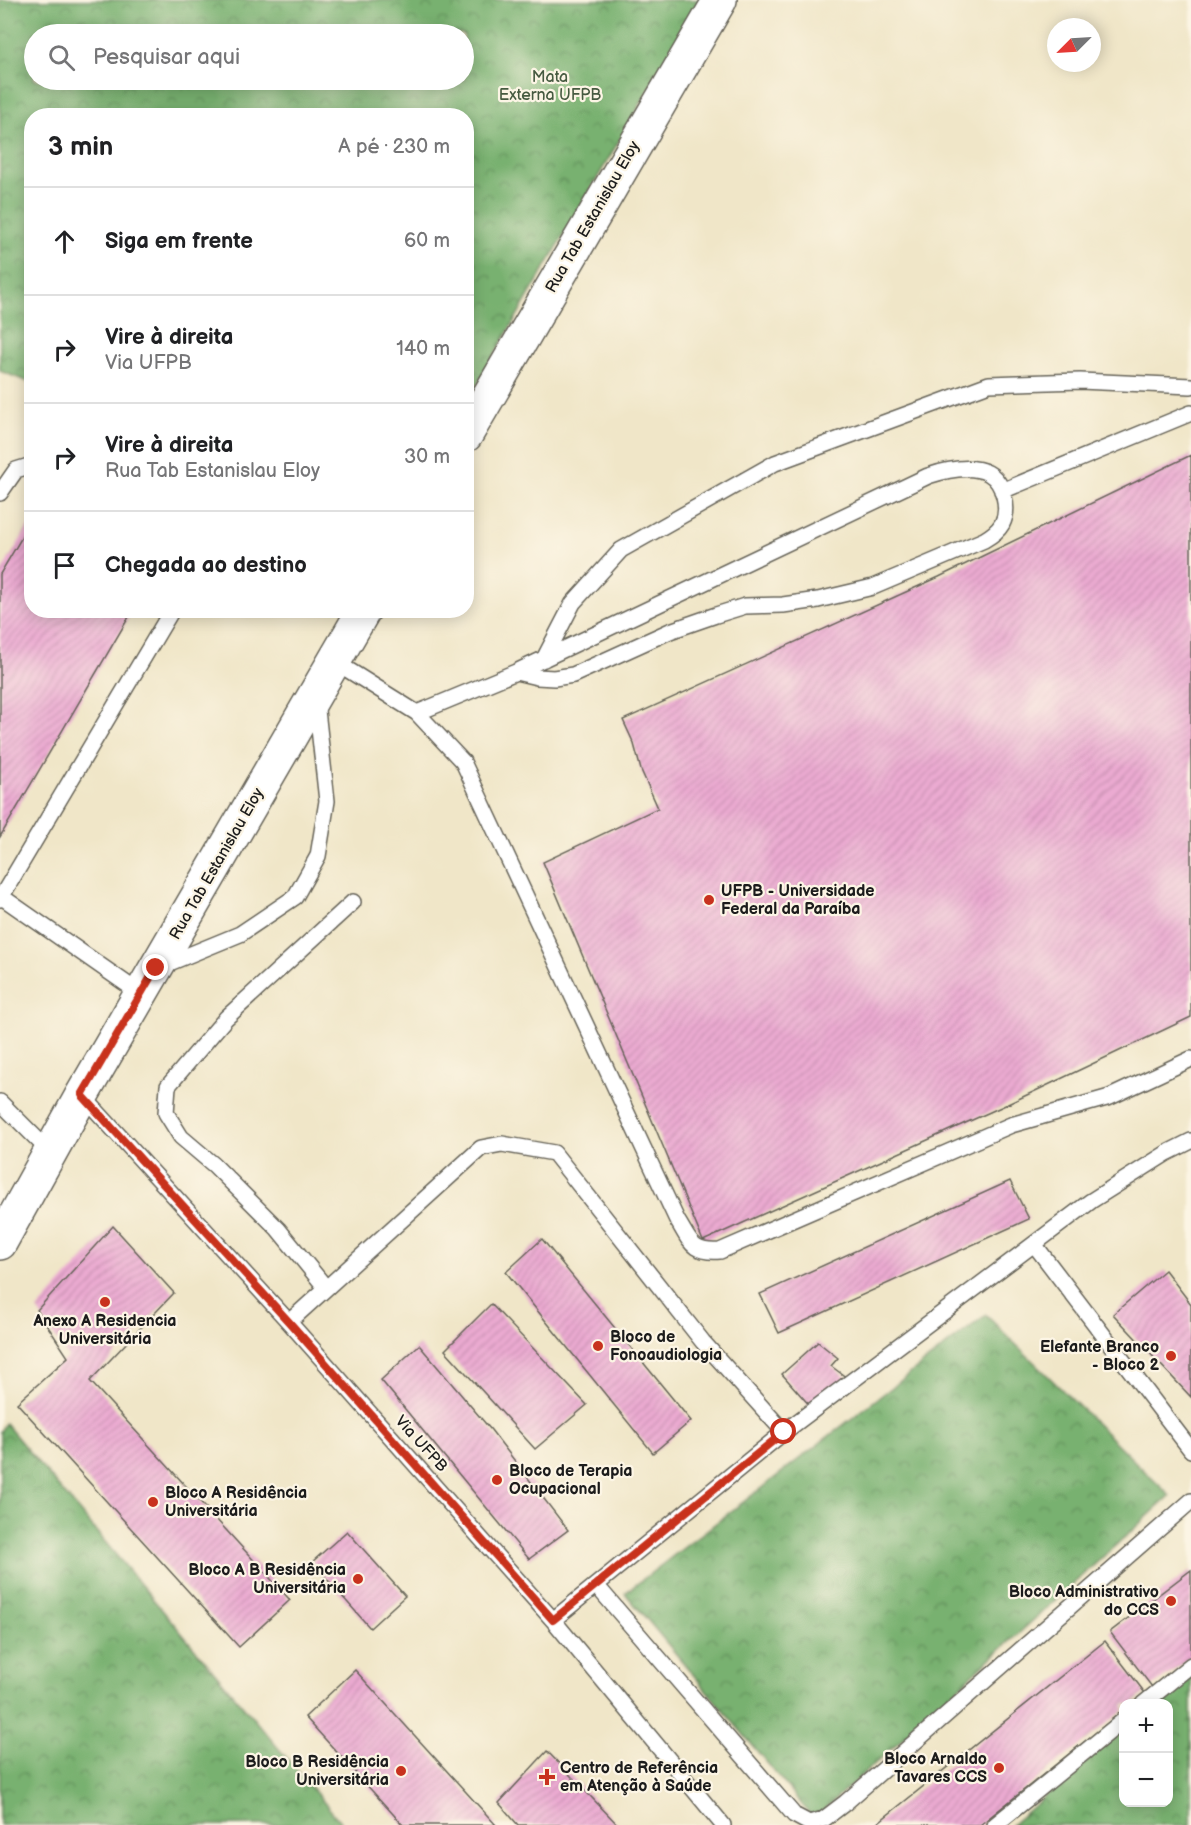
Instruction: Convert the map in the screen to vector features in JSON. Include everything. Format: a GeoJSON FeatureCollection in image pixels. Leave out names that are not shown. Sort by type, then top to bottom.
{"type":"FeatureCollection","features":[{"type":"Feature","properties":{"kind":"street","name":"Rua Tab Estanislau Eloy"},"geometry":{"type":"LineString","coordinates":[[474,421],[720,0]]}},
{"type":"Feature","properties":{"kind":"street","name":"Rua Tab Estanislau Eloy"},"geometry":{"type":"LineString","coordinates":[[0,1243],[82,1095],[359,618]]}},
{"type":"Feature","properties":{"kind":"lane"},"geometry":{"type":"LineString","coordinates":[[544,659],[573,603],[621,550],[775,463],[989,384],[1080,381],[1191,386]]}},
{"type":"Feature","properties":{"kind":"lane"},"geometry":{"type":"LineString","coordinates":[[1002,490],[1191,413]]}},
{"type":"Feature","properties":{"kind":"lane"},"geometry":{"type":"LineString","coordinates":[[0,494],[16,470],[24,468]]}},
{"type":"Feature","properties":{"kind":"lane"},"geometry":{"type":"LineString","coordinates":[[417,713],[516,672],[937,473],[960,469],[987,472],[996,479],[1002,490],[1005,510],[1002,524],[994,534],[873,587],[818,600],[783,605],[745,606],[670,631],[573,675],[545,678],[516,672]]}},
{"type":"Feature","properties":{"kind":"lane"},"geometry":{"type":"LineString","coordinates":[[167,618],[1,898],[148,981],[240,934],[295,897],[318,856],[327,801],[315,695]]}},
{"type":"Feature","properties":{"kind":"lane"},"geometry":{"type":"LineString","coordinates":[[334,661],[417,713],[463,762],[677,1220],[693,1245],[704,1252],[720,1251],[1011,1125],[1110,1097],[1191,1059]]}},
{"type":"Feature","properties":{"kind":"lane"},"geometry":{"type":"LineString","coordinates":[[326,1288],[278,1229],[214,1165],[181,1137],[166,1113],[168,1086],[226,1018],[353,902]]}},
{"type":"Feature","properties":{"kind":"lane","name":"Via UFPB"},"geometry":{"type":"LineString","coordinates":[[82,1095],[289,1322],[553,1620],[723,1825]]}},
{"type":"Feature","properties":{"kind":"lane"},"geometry":{"type":"LineString","coordinates":[[0,1102],[50,1152]]}},
{"type":"Feature","properties":{"kind":"lane"},"geometry":{"type":"LineString","coordinates":[[553,1620],[784,1432],[1091,1201],[1167,1153],[1191,1141]]}},
{"type":"Feature","properties":{"kind":"lane"},"geometry":{"type":"LineString","coordinates":[[289,1322],[481,1148],[502,1144],[554,1153],[703,1342],[784,1432]]}},
{"type":"Feature","properties":{"kind":"lane"},"geometry":{"type":"LineString","coordinates":[[1034,1244],[1191,1450]]}},
{"type":"Feature","properties":{"kind":"lane"},"geometry":{"type":"LineString","coordinates":[[596,1585],[794,1815],[809,1823],[824,1820],[845,1803],[1191,1501]]}},
{"type":"Feature","properties":{"kind":"lane"},"geometry":{"type":"LineString","coordinates":[[1149,1699],[1191,1665]]}},
{"type":"Feature","properties":{"kind":"lane"},"geometry":{"type":"LineString","coordinates":[[995,1825],[1119,1724]]}},
{"type":"Feature","properties":{"kind":"green space","name":"Mata Externa UFPB"},"geometry":{"type":"Polygon","coordinates":[[[0,0],[701,0],[474,390],[474,108],[24,108],[24,380],[0,371],[0,0]]]}},
{"type":"Feature","properties":{"kind":"green space"},"geometry":{"type":"Polygon","coordinates":[[[986,1315],[1170,1496],[814,1819],[625,1593],[986,1315]]]}},
{"type":"Feature","properties":{"kind":"green space"},"geometry":{"type":"Polygon","coordinates":[[[5,1423],[343,1825],[0,1825],[0,1432],[5,1423]]]}},
{"type":"Feature","properties":{"kind":"green space"},"geometry":{"type":"Polygon","coordinates":[[[1191,1673],[1191,1825],[1011,1825],[1119,1733],[1119,1807],[1173,1807],[1173,1699],[1160,1699],[1191,1673]]]}},
{"type":"Feature","properties":{"kind":"building"},"geometry":{"type":"Polygon","coordinates":[[[1191,455],[1191,1017],[1010,1103],[703,1241],[543,862],[658,808],[623,720],[939,577],[1191,455]]]}},
{"type":"Feature","properties":{"kind":"building"},"geometry":{"type":"Polygon","coordinates":[[[24,534],[24,618],[128,618],[0,837],[0,574],[24,534]]]}},
{"type":"Feature","properties":{"kind":"building"},"geometry":{"type":"Polygon","coordinates":[[[1010,1181],[1029,1219],[779,1333],[760,1294],[1010,1181]]]}},
{"type":"Feature","properties":{"kind":"building","name":"Bloco A Residência Universitária"},"geometry":{"type":"Polygon","coordinates":[[[113,1226],[174,1293],[90,1381],[290,1600],[239,1647],[17,1403],[68,1357],[37,1310],[113,1226]]]}},
{"type":"Feature","properties":{"kind":"building","name":"Bloco de Fonoaudiologia"},"geometry":{"type":"Polygon","coordinates":[[[542,1239],[691,1421],[653,1453],[506,1272],[542,1239]]]}},
{"type":"Feature","properties":{"kind":"building","name":"Elefante Branco - Bloco 2"},"geometry":{"type":"Polygon","coordinates":[[[1165,1270],[1191,1304],[1191,1397],[1113,1314],[1165,1270]]]}},
{"type":"Feature","properties":{"kind":"building"},"geometry":{"type":"Polygon","coordinates":[[[491,1304],[587,1405],[535,1449],[445,1350],[491,1304]]]}},
{"type":"Feature","properties":{"kind":"building"},"geometry":{"type":"Polygon","coordinates":[[[818,1342],[838,1358],[831,1366],[847,1378],[811,1407],[782,1374],[818,1342]]]}},
{"type":"Feature","properties":{"kind":"building","name":"Bloco de Terapia Ocupacional"},"geometry":{"type":"Polygon","coordinates":[[[419,1345],[491,1430],[568,1530],[529,1559],[381,1380],[419,1345]]]}},
{"type":"Feature","properties":{"kind":"building","name":"Bloco A B Residência Universitária"},"geometry":{"type":"Polygon","coordinates":[[[347,1531],[405,1596],[370,1628],[312,1562],[347,1531]]]}},
{"type":"Feature","properties":{"kind":"building","name":"Bloco Administrativo do CCS"},"geometry":{"type":"Polygon","coordinates":[[[1191,1570],[1191,1657],[1152,1687],[1110,1632],[1191,1570]]]}},
{"type":"Feature","properties":{"kind":"building","name":"Bloco Arnaldo Tavares CCS"},"geometry":{"type":"Polygon","coordinates":[[[1105,1641],[1145,1693],[1138,1699],[1119,1699],[1119,1714],[980,1825],[875,1825],[1105,1641]]]}},
{"type":"Feature","properties":{"kind":"building","name":"Bloco B Residência Universitária"},"geometry":{"type":"Polygon","coordinates":[[[355,1670],[496,1825],[403,1825],[305,1717],[355,1670]]]}},
{"type":"Feature","properties":{"kind":"building","name":"Centro de Referência em Atenção à Saúde"},"geometry":{"type":"Polygon","coordinates":[[[547,1751],[618,1825],[518,1825],[499,1803],[547,1751]]]}},
{"type":"Feature","properties":{"kind":"place","name":"UFPB - Universidade Federal da Paraíba"},"geometry":{"type":"Point","coordinates":[709,900]}},
{"type":"Feature","properties":{"kind":"place","name":"Anexo A Residencia Universitária"},"geometry":{"type":"Point","coordinates":[105,1302]}},
{"type":"Feature","properties":{"kind":"place","name":"Bloco de Fonoaudiologia"},"geometry":{"type":"Point","coordinates":[598,1346]}},
{"type":"Feature","properties":{"kind":"place","name":"Elefante Branco - Bloco 2"},"geometry":{"type":"Point","coordinates":[1171,1356]}},
{"type":"Feature","properties":{"kind":"place","name":"Bloco de Terapia Ocupacional"},"geometry":{"type":"Point","coordinates":[497,1480]}},
{"type":"Feature","properties":{"kind":"place","name":"Bloco A Residência Universitária"},"geometry":{"type":"Point","coordinates":[153,1502]}},
{"type":"Feature","properties":{"kind":"place","name":"Bloco A B Residência Universitária"},"geometry":{"type":"Point","coordinates":[358,1579]}},
{"type":"Feature","properties":{"kind":"place","name":"Bloco Administrativo do CCS"},"geometry":{"type":"Point","coordinates":[1171,1601]}},
{"type":"Feature","properties":{"kind":"place","name":"Bloco Arnaldo Tavares CCS"},"geometry":{"type":"Point","coordinates":[999,1768]}},
{"type":"Feature","properties":{"kind":"place","name":"Bloco B Residência Universitária"},"geometry":{"type":"Point","coordinates":[401,1771]}},
{"type":"Feature","properties":{"kind":"place","name":"Centro de Referência em Atenção à Saúde"},"geometry":{"type":"Point","coordinates":[547,1777]}},
{"type":"Feature","properties":{"kind":"route"},"geometry":{"type":"LineString","coordinates":[[156,968],[82,1095],[289,1322],[553,1620],[784,1432]]}}]}
